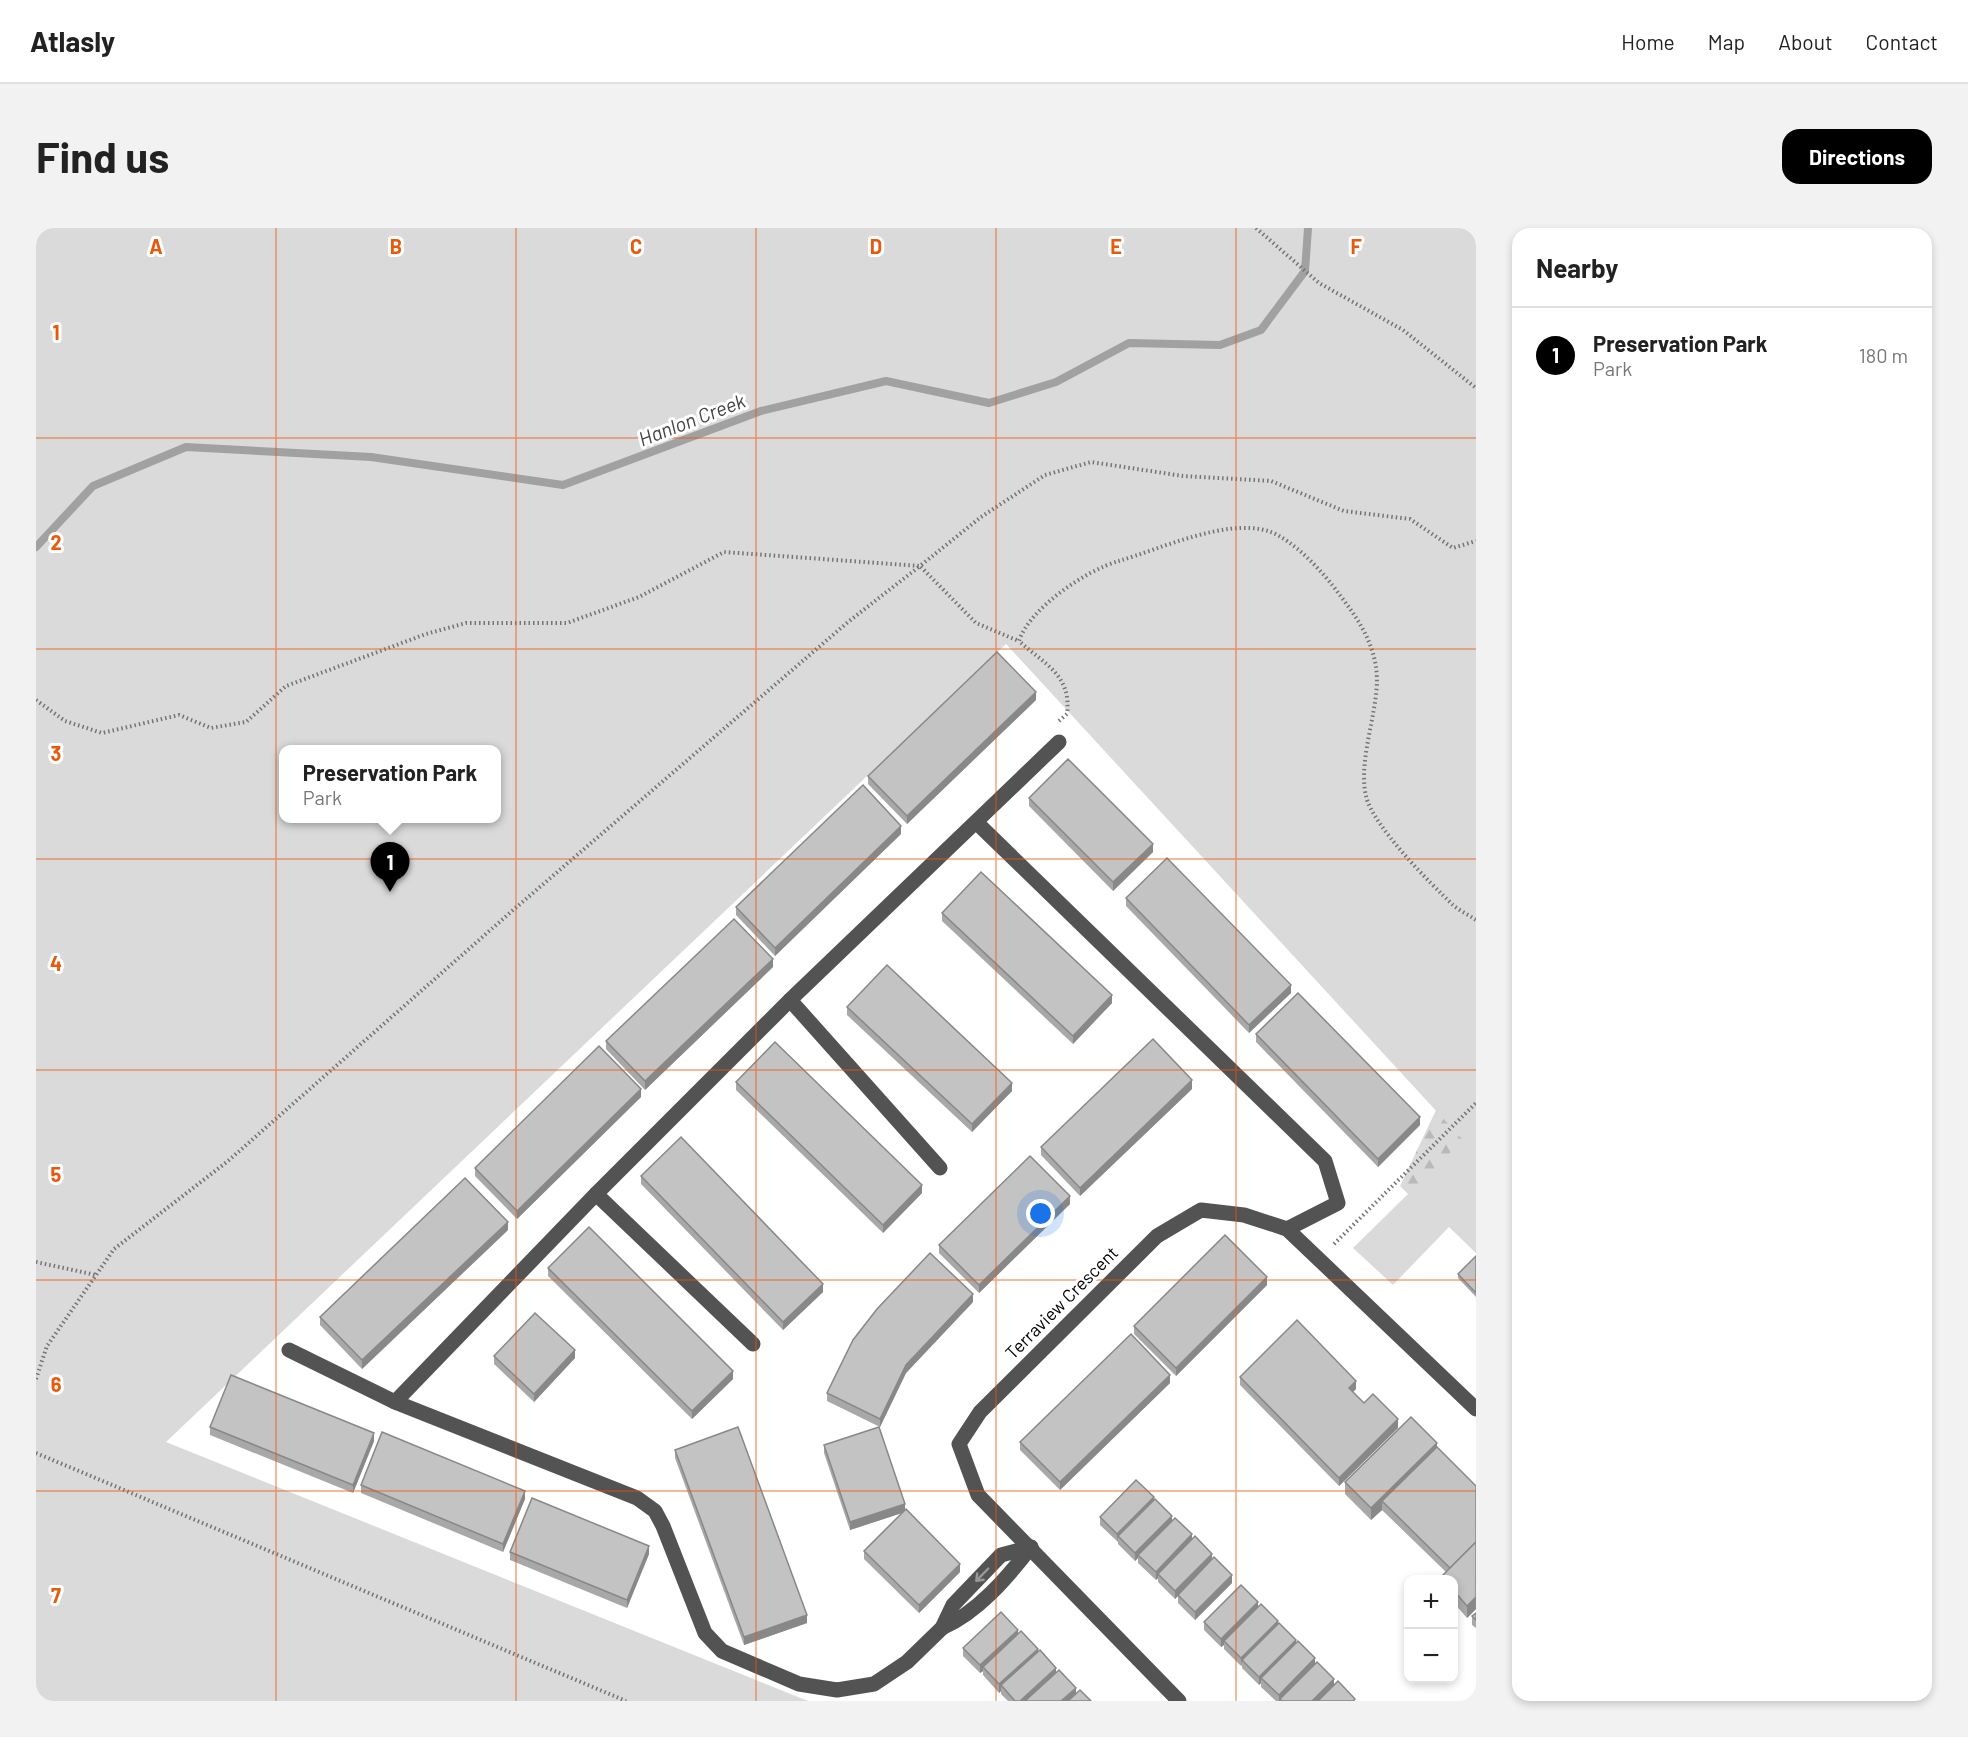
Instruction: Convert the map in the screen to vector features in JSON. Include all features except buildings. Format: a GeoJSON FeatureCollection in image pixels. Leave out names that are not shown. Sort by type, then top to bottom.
{"type":"FeatureCollection","features":[{"type":"Feature","properties":{"kind":"street"},"geometry":{"type":"LineString","coordinates":[[395,1402],[596,1194],[790,1000],[1059,742]]}},
{"type":"Feature","properties":{"kind":"street"},"geometry":{"type":"LineString","coordinates":[[976,822],[1325,1161],[1338,1203],[1287,1229]]}},
{"type":"Feature","properties":{"kind":"street"},"geometry":{"type":"LineString","coordinates":[[790,1000],[940,1168]]}},
{"type":"Feature","properties":{"kind":"street"},"geometry":{"type":"LineString","coordinates":[[596,1194],[753,1344]]}},
{"type":"Feature","properties":{"kind":"street","name":"Terraview Crescent"},"geometry":{"type":"LineString","coordinates":[[1179,1701],[1031,1546],[978,1495],[959,1444],[980,1412],[1157,1236],[1201,1209],[1244,1215],[1287,1229],[1476,1409]]}},
{"type":"Feature","properties":{"kind":"street"},"geometry":{"type":"LineString","coordinates":[[288,1350],[395,1402],[637,1498],[655,1510],[705,1633],[722,1651],[799,1684],[837,1690],[874,1684],[907,1662],[942,1628],[953,1605],[1000,1555],[1031,1546]]}},
{"type":"Feature","properties":{"kind":"path"},"geometry":{"type":"LineString","coordinates":[[1256,228],[1319,284],[1403,330],[1476,388]]}},
{"type":"Feature","properties":{"kind":"path"},"geometry":{"type":"LineString","coordinates":[[36,1379],[47,1346],[114,1249],[228,1161],[803,661],[981,517],[1045,475],[1091,462],[1183,476],[1271,481],[1344,511],[1410,519],[1453,548],[1476,541]]}},
{"type":"Feature","properties":{"kind":"path"},"geometry":{"type":"LineString","coordinates":[[1019,641],[1023,629],[1036,614],[1079,579],[1111,563],[1207,533],[1241,529],[1269,531],[1299,550],[1323,572],[1371,643],[1377,679],[1366,764],[1366,795],[1374,818],[1455,907],[1476,920]]}},
{"type":"Feature","properties":{"kind":"path"},"geometry":{"type":"LineString","coordinates":[[36,700],[65,721],[102,733],[178,715],[211,728],[246,722],[286,686],[352,660],[466,623],[567,623],[639,597],[724,552],[920,566],[976,623],[1019,641],[1061,677],[1069,700],[1067,714],[1047,730],[1059,742]]}},
{"type":"Feature","properties":{"kind":"path"},"geometry":{"type":"LineString","coordinates":[[36,711],[43,706]]}},
{"type":"Feature","properties":{"kind":"path"},"geometry":{"type":"LineString","coordinates":[[1318,1259],[1476,1103]]}},
{"type":"Feature","properties":{"kind":"path"},"geometry":{"type":"LineString","coordinates":[[36,1262],[96,1275]]}},
{"type":"Feature","properties":{"kind":"path"},"geometry":{"type":"LineString","coordinates":[[36,1453],[626,1701]]}},
{"type":"Feature","properties":{"kind":"path"},"geometry":{"type":"LineString","coordinates":[[36,1698],[40,1701]]}},
{"type":"Feature","properties":{"kind":"green space"},"geometry":{"type":"Polygon","coordinates":[[[36,228],[1476,228],[1476,1253],[1449,1227],[1393,1285],[1353,1248],[1463,1140],[1006,644],[166,1442],[808,1701],[36,1701],[36,228]]]}},
{"type":"Feature","properties":{"kind":"green space"},"geometry":{"type":"Polygon","coordinates":[[[1476,1065],[1476,1227],[1440,1226],[1400,1186],[1437,1108],[1476,1065]]]}},
{"type":"Feature","properties":{"kind":"waterway","name":"Hanlon Creek"},"geometry":{"type":"LineString","coordinates":[[36,547],[93,486],[186,447],[371,457],[563,485],[761,411],[886,381],[989,403],[1056,382],[1129,343],[1220,345],[1261,330],[1305,271],[1308,228]]}},
{"type":"Feature","properties":{"kind":"place","name":"Preservation Park"},"geometry":{"type":"Point","coordinates":[390,892]}}]}
